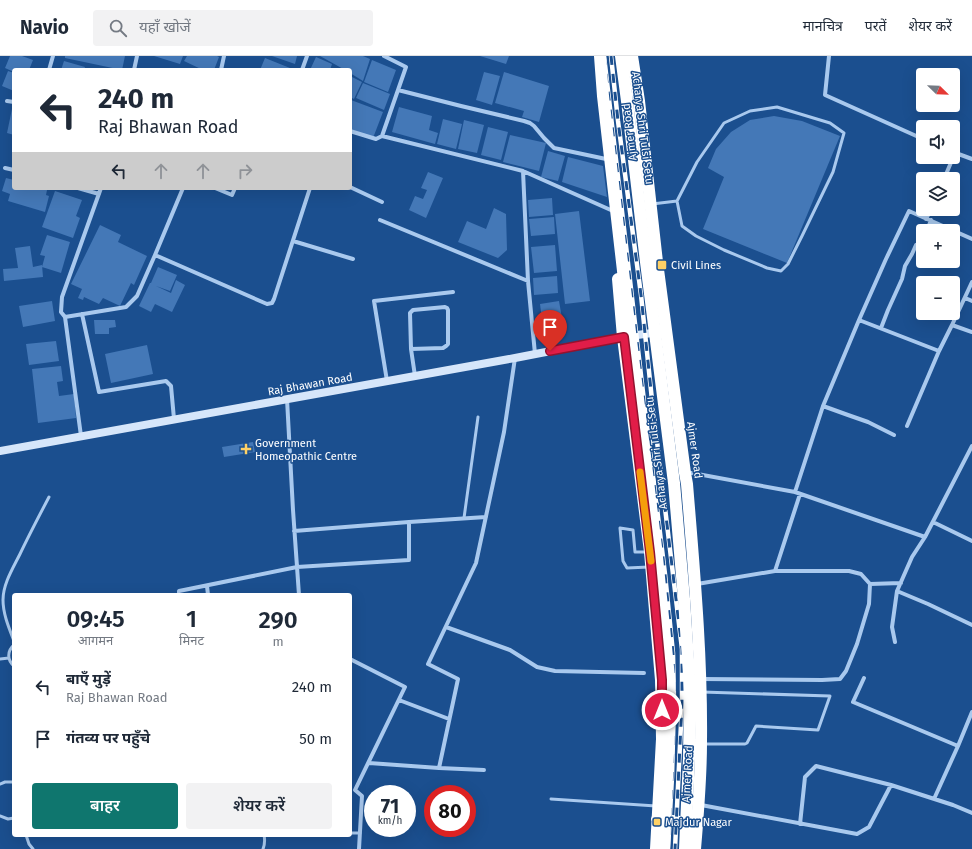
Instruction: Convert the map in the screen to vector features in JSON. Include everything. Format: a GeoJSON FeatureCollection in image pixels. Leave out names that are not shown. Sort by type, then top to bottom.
{"type":"FeatureCollection","features":[{"type":"Feature","properties":{"kind":"highway"},"geometry":{"type":"LineString","coordinates":[[594,56],[613,211],[624,337],[650,552],[662,680],[662,739],[656,849]]}},
{"type":"Feature","properties":{"kind":"highway","name":"Acharya Shri Tulsi Setu"},"geometry":{"type":"LineString","coordinates":[[600,56],[603,96],[656,547],[669,677],[670,706],[664,849]]}},
{"type":"Feature","properties":{"kind":"highway","name":"Acharya Shri Tulsi Setu"},"geometry":{"type":"LineString","coordinates":[[621,56],[674,483],[684,599],[690,690],[689,766],[685,849]]}},
{"type":"Feature","properties":{"kind":"highway","name":"Ajmer Road"},"geometry":{"type":"LineString","coordinates":[[632,56],[666,331],[687,484],[695,584],[701,679],[701,744],[695,849]]}},
{"type":"Feature","properties":{"kind":"highway"},"geometry":{"type":"LineString","coordinates":[[657,819],[697,824]]}},
{"type":"Feature","properties":{"kind":"street"},"geometry":{"type":"LineString","coordinates":[[50,68],[53,56]]}},
{"type":"Feature","properties":{"kind":"street"},"geometry":{"type":"LineString","coordinates":[[134,68],[137,56]]}},
{"type":"Feature","properties":{"kind":"street"},"geometry":{"type":"LineString","coordinates":[[221,68],[224,56]]}},
{"type":"Feature","properties":{"kind":"street"},"geometry":{"type":"LineString","coordinates":[[303,68],[307,56]]}},
{"type":"Feature","properties":{"kind":"street"},"geometry":{"type":"LineString","coordinates":[[352,132],[376,140],[382,136],[406,67],[384,56]]}},
{"type":"Feature","properties":{"kind":"street"},"geometry":{"type":"LineString","coordinates":[[829,56],[825,95],[916,136]]}},
{"type":"Feature","properties":{"kind":"street"},"geometry":{"type":"LineString","coordinates":[[398,90],[524,121],[534,126],[554,148],[606,159]]}},
{"type":"Feature","properties":{"kind":"street"},"geometry":{"type":"LineString","coordinates":[[7,101],[12,102]]}},
{"type":"Feature","properties":{"kind":"street"},"geometry":{"type":"LineString","coordinates":[[382,136],[523,171],[613,211]]}},
{"type":"Feature","properties":{"kind":"street"},"geometry":{"type":"LineString","coordinates":[[960,155],[972,160]]}},
{"type":"Feature","properties":{"kind":"street"},"geometry":{"type":"LineString","coordinates":[[5,168],[12,170]]}},
{"type":"Feature","properties":{"kind":"street"},"geometry":{"type":"LineString","coordinates":[[523,171],[528,281],[535,354]]}},
{"type":"Feature","properties":{"kind":"street"},"geometry":{"type":"LineString","coordinates":[[352,188],[382,202]]}},
{"type":"Feature","properties":{"kind":"street"},"geometry":{"type":"LineString","coordinates":[[85,190],[99,194]]}},
{"type":"Feature","properties":{"kind":"street"},"geometry":{"type":"LineString","coordinates":[[81,436],[65,317],[61,312],[62,297],[100,190]]}},
{"type":"Feature","properties":{"kind":"street"},"geometry":{"type":"LineString","coordinates":[[65,317],[126,307],[137,296],[182,190]]}},
{"type":"Feature","properties":{"kind":"street"},"geometry":{"type":"LineString","coordinates":[[219,190],[232,195],[233,190]]}},
{"type":"Feature","properties":{"kind":"street"},"geometry":{"type":"LineString","coordinates":[[155,255],[267,304],[272,303],[309,190]]}},
{"type":"Feature","properties":{"kind":"street"},"geometry":{"type":"LineString","coordinates":[[795,492],[823,406],[859,320],[909,211],[972,239]]}},
{"type":"Feature","properties":{"kind":"street"},"geometry":{"type":"LineString","coordinates":[[928,224],[929,216]]}},
{"type":"Feature","properties":{"kind":"street"},"geometry":{"type":"LineString","coordinates":[[380,220],[528,281]]}},
{"type":"Feature","properties":{"kind":"street"},"geometry":{"type":"LineString","coordinates":[[293,241],[353,259]]}},
{"type":"Feature","properties":{"kind":"street"},"geometry":{"type":"LineString","coordinates":[[881,328],[902,279],[905,266],[916,245]]}},
{"type":"Feature","properties":{"kind":"street"},"geometry":{"type":"LineString","coordinates":[[907,426],[939,352],[972,282]]}},
{"type":"Feature","properties":{"kind":"street"},"geometry":{"type":"LineString","coordinates":[[387,381],[374,301],[453,292]]}},
{"type":"Feature","properties":{"kind":"street"},"geometry":{"type":"LineString","coordinates":[[965,298],[972,301]]}},
{"type":"Feature","properties":{"kind":"street"},"geometry":{"type":"LineString","coordinates":[[411,349],[443,348],[448,344],[447,308],[413,310],[410,313],[411,349],[414,376]]}},
{"type":"Feature","properties":{"kind":"street"},"geometry":{"type":"LineString","coordinates":[[82,314],[98,392],[166,381],[171,386],[174,419]]}},
{"type":"Feature","properties":{"kind":"street"},"geometry":{"type":"LineString","coordinates":[[859,320],[939,352]]}},
{"type":"Feature","properties":{"kind":"street"},"geometry":{"type":"LineString","coordinates":[[952,325],[972,332]]}},
{"type":"Feature","properties":{"kind":"street","name":"Raj Bhawan Road"},"geometry":{"type":"LineString","coordinates":[[0,451],[624,337],[666,331]]}},
{"type":"Feature","properties":{"kind":"street"},"geometry":{"type":"LineString","coordinates":[[439,768],[458,679],[428,664],[476,562],[504,432],[515,358]]}},
{"type":"Feature","properties":{"kind":"street"},"geometry":{"type":"LineString","coordinates":[[287,399],[299,593]]}},
{"type":"Feature","properties":{"kind":"street"},"geometry":{"type":"LineString","coordinates":[[823,406],[868,422],[894,435]]}},
{"type":"Feature","properties":{"kind":"street"},"geometry":{"type":"LineString","coordinates":[[896,642],[892,627],[897,591],[900,583],[912,557],[925,537],[972,446]]}},
{"type":"Feature","properties":{"kind":"street"},"geometry":{"type":"LineString","coordinates":[[685,473],[795,492],[925,537]]}},
{"type":"Feature","properties":{"kind":"street"},"geometry":{"type":"LineString","coordinates":[[775,571],[800,494]]}},
{"type":"Feature","properties":{"kind":"street"},"geometry":{"type":"LineString","coordinates":[[294,531],[486,516]]}},
{"type":"Feature","properties":{"kind":"street"},"geometry":{"type":"LineString","coordinates":[[179,593],[179,591],[297,567],[409,560],[409,522]]}},
{"type":"Feature","properties":{"kind":"street"},"geometry":{"type":"LineString","coordinates":[[933,522],[972,541]]}},
{"type":"Feature","properties":{"kind":"street"},"geometry":{"type":"LineString","coordinates":[[695,584],[775,571],[849,571],[861,574],[870,584],[869,604],[857,644],[846,671],[840,679],[701,679]]}},
{"type":"Feature","properties":{"kind":"street"},"geometry":{"type":"LineString","coordinates":[[870,584],[900,583]]}},
{"type":"Feature","properties":{"kind":"street"},"geometry":{"type":"LineString","coordinates":[[207,586],[208,593]]}},
{"type":"Feature","properties":{"kind":"street"},"geometry":{"type":"LineString","coordinates":[[897,591],[972,625]]}},
{"type":"Feature","properties":{"kind":"street"},"geometry":{"type":"LineString","coordinates":[[446,627],[510,650],[537,667],[555,671],[644,674]]}},
{"type":"Feature","properties":{"kind":"street"},"geometry":{"type":"LineString","coordinates":[[352,660],[405,687],[355,790],[362,796],[359,849]]}},
{"type":"Feature","properties":{"kind":"street"},"geometry":{"type":"LineString","coordinates":[[864,678],[853,702],[958,746]]}},
{"type":"Feature","properties":{"kind":"street"},"geometry":{"type":"LineString","coordinates":[[399,700],[449,719]]}},
{"type":"Feature","properties":{"kind":"street"},"geometry":{"type":"LineString","coordinates":[[934,799],[972,712]]}},
{"type":"Feature","properties":{"kind":"street"},"geometry":{"type":"LineString","coordinates":[[369,763],[484,770]]}},
{"type":"Feature","properties":{"kind":"street"},"geometry":{"type":"LineString","coordinates":[[800,824],[805,777],[816,766],[891,785],[953,805],[972,813]]}},
{"type":"Feature","properties":{"kind":"street"},"geometry":{"type":"LineString","coordinates":[[698,805],[857,834],[869,827],[891,785]]}},
{"type":"Feature","properties":{"kind":"lane"},"geometry":{"type":"LineString","coordinates":[[777,107],[830,123],[844,133],[833,172],[792,257],[781,271],[767,268],[686,230],[682,226],[677,201],[697,162],[724,123],[750,111],[777,107]]}},
{"type":"Feature","properties":{"kind":"lane"},"geometry":{"type":"LineString","coordinates":[[650,204],[677,201]]}},
{"type":"Feature","properties":{"kind":"lane"},"geometry":{"type":"LineString","coordinates":[[464,518],[478,416]]}},
{"type":"Feature","properties":{"kind":"lane"},"geometry":{"type":"LineString","coordinates":[[12,636],[6,622],[4,612],[4,590],[9,575],[49,497]]}},
{"type":"Feature","properties":{"kind":"lane"},"geometry":{"type":"LineString","coordinates":[[650,552],[635,552],[633,530],[620,528],[623,561],[627,568],[651,567]]}},
{"type":"Feature","properties":{"kind":"lane"},"geometry":{"type":"LineString","coordinates":[[12,648],[10,650],[9,658],[12,664]]}},
{"type":"Feature","properties":{"kind":"lane"},"geometry":{"type":"LineString","coordinates":[[0,659],[9,658]]}},
{"type":"Feature","properties":{"kind":"lane"},"geometry":{"type":"LineString","coordinates":[[701,692],[830,696],[818,730],[756,726],[745,744],[701,744]]}},
{"type":"Feature","properties":{"kind":"lane"},"geometry":{"type":"LineString","coordinates":[[0,784],[12,782]]}},
{"type":"Feature","properties":{"kind":"lane"},"geometry":{"type":"LineString","coordinates":[[551,799],[658,806]]}},
{"type":"Feature","properties":{"kind":"lane"},"geometry":{"type":"LineString","coordinates":[[0,816],[8,819],[12,818]]}},
{"type":"Feature","properties":{"kind":"lane"},"geometry":{"type":"LineString","coordinates":[[352,833],[360,833]]}},
{"type":"Feature","properties":{"kind":"lane"},"geometry":{"type":"LineString","coordinates":[[27,837],[29,844],[33,849]]}},
{"type":"Feature","properties":{"kind":"lane"},"geometry":{"type":"LineString","coordinates":[[263,849],[265,845],[264,837]]}},
{"type":"Feature","properties":{"kind":"building"},"geometry":{"type":"Polygon","coordinates":[[[10,56],[22,56],[33,60],[30,68],[12,68],[12,71],[5,68],[10,56]]]}},
{"type":"Feature","properties":{"kind":"building"},"geometry":{"type":"Polygon","coordinates":[[[65,56],[125,56],[122,68],[112,68],[65,58],[65,56]]]}},
{"type":"Feature","properties":{"kind":"building"},"geometry":{"type":"Polygon","coordinates":[[[154,56],[183,56],[180,64],[154,56]]]}},
{"type":"Feature","properties":{"kind":"building"},"geometry":{"type":"Polygon","coordinates":[[[187,56],[219,57],[215,68],[199,68],[184,61],[187,56]]]}},
{"type":"Feature","properties":{"kind":"building"},"geometry":{"type":"Polygon","coordinates":[[[272,56],[297,56],[295,64],[272,56]]]}},
{"type":"Feature","properties":{"kind":"building"},"geometry":{"type":"Polygon","coordinates":[[[320,56],[363,56],[370,59],[363,81],[352,74],[352,68],[341,68],[320,56]]]}},
{"type":"Feature","properties":{"kind":"building"},"geometry":{"type":"Polygon","coordinates":[[[480,56],[509,56],[506,64],[480,56]]]}},
{"type":"Feature","properties":{"kind":"building"},"geometry":{"type":"Polygon","coordinates":[[[316,57],[332,64],[331,68],[311,68],[316,57]]]}},
{"type":"Feature","properties":{"kind":"building"},"geometry":{"type":"Polygon","coordinates":[[[265,58],[290,68],[261,68],[265,58]]]}},
{"type":"Feature","properties":{"kind":"building"},"geometry":{"type":"Polygon","coordinates":[[[372,60],[396,70],[388,92],[364,82],[372,60]]]}},
{"type":"Feature","properties":{"kind":"building"},"geometry":{"type":"Polygon","coordinates":[[[64,61],[85,67],[85,68],[62,68],[64,61]]]}},
{"type":"Feature","properties":{"kind":"building"},"geometry":{"type":"Polygon","coordinates":[[[8,71],[12,72],[12,90],[2,86],[8,71]]]}},
{"type":"Feature","properties":{"kind":"building"},"geometry":{"type":"Polygon","coordinates":[[[484,72],[500,76],[492,105],[476,100],[484,72]]]}},
{"type":"Feature","properties":{"kind":"building"},"geometry":{"type":"Polygon","coordinates":[[[504,72],[549,86],[539,122],[522,117],[524,111],[495,103],[504,72]]]}},
{"type":"Feature","properties":{"kind":"building"},"geometry":{"type":"Polygon","coordinates":[[[352,77],[362,82],[354,99],[352,98],[352,77]]]}},
{"type":"Feature","properties":{"kind":"building"},"geometry":{"type":"Polygon","coordinates":[[[363,83],[390,94],[384,110],[356,98],[363,83]]]}},
{"type":"Feature","properties":{"kind":"building"},"geometry":{"type":"Polygon","coordinates":[[[352,100],[383,112],[373,138],[352,130],[352,100]]]}},
{"type":"Feature","properties":{"kind":"building"},"geometry":{"type":"Polygon","coordinates":[[[399,107],[432,116],[429,130],[438,133],[435,144],[392,132],[399,107]]]}},
{"type":"Feature","properties":{"kind":"building"},"geometry":{"type":"Polygon","coordinates":[[[12,109],[12,134],[7,133],[12,109]]]}},
{"type":"Feature","properties":{"kind":"building"},"geometry":{"type":"Polygon","coordinates":[[[774,116],[802,121],[840,136],[787,263],[703,229],[724,177],[708,168],[716,149],[731,132],[750,120],[774,116]]]}},
{"type":"Feature","properties":{"kind":"building"},"geometry":{"type":"Polygon","coordinates":[[[443,119],[462,124],[456,149],[437,144],[443,119]]]}},
{"type":"Feature","properties":{"kind":"building"},"geometry":{"type":"Polygon","coordinates":[[[464,120],[484,125],[477,153],[458,149],[464,120]]]}},
{"type":"Feature","properties":{"kind":"building"},"geometry":{"type":"Polygon","coordinates":[[[488,127],[508,132],[501,160],[481,155],[488,127]]]}},
{"type":"Feature","properties":{"kind":"building"},"geometry":{"type":"Polygon","coordinates":[[[510,135],[546,143],[539,171],[503,162],[510,135]]]}},
{"type":"Feature","properties":{"kind":"building"},"geometry":{"type":"Polygon","coordinates":[[[548,151],[565,156],[558,181],[541,177],[548,151]]]}},
{"type":"Feature","properties":{"kind":"building"},"geometry":{"type":"Polygon","coordinates":[[[568,157],[603,166],[607,197],[562,182],[568,157]]]}},
{"type":"Feature","properties":{"kind":"building"},"geometry":{"type":"Polygon","coordinates":[[[428,172],[443,178],[426,218],[409,210],[415,196],[423,199],[427,190],[421,188],[428,172]]]}},
{"type":"Feature","properties":{"kind":"building"},"geometry":{"type":"Polygon","coordinates":[[[6,178],[12,180],[12,190],[47,190],[46,195],[49,196],[45,212],[8,201],[10,194],[2,191],[6,178]]]}},
{"type":"Feature","properties":{"kind":"building"},"geometry":{"type":"Polygon","coordinates":[[[55,191],[82,200],[76,216],[80,218],[73,238],[42,227],[55,191]]]}},
{"type":"Feature","properties":{"kind":"building"},"geometry":{"type":"Polygon","coordinates":[[[552,198],[553,215],[529,217],[528,200],[552,198]]]}},
{"type":"Feature","properties":{"kind":"building"},"geometry":{"type":"Polygon","coordinates":[[[494,208],[506,214],[507,250],[498,258],[458,242],[467,221],[486,229],[494,208]]]}},
{"type":"Feature","properties":{"kind":"building"},"geometry":{"type":"Polygon","coordinates":[[[579,211],[590,301],[565,304],[555,214],[579,211]]]}},
{"type":"Feature","properties":{"kind":"building"},"geometry":{"type":"Polygon","coordinates":[[[554,217],[555,234],[531,236],[529,219],[554,217]]]}},
{"type":"Feature","properties":{"kind":"building"},"geometry":{"type":"Polygon","coordinates":[[[100,225],[121,235],[118,242],[147,256],[134,285],[131,283],[120,306],[103,298],[99,304],[84,297],[83,300],[78,298],[82,289],[71,284],[100,225]]]}},
{"type":"Feature","properties":{"kind":"building"},"geometry":{"type":"Polygon","coordinates":[[[47,235],[70,242],[61,273],[42,267],[45,256],[40,255],[47,235]]]}},
{"type":"Feature","properties":{"kind":"building"},"geometry":{"type":"Polygon","coordinates":[[[555,245],[557,271],[534,273],[531,247],[555,245]]]}},
{"type":"Feature","properties":{"kind":"building"},"geometry":{"type":"Polygon","coordinates":[[[30,246],[33,267],[42,265],[43,277],[4,281],[3,269],[18,268],[15,248],[30,246]]]}},
{"type":"Feature","properties":{"kind":"building"},"geometry":{"type":"Polygon","coordinates":[[[158,267],[177,275],[170,291],[156,286],[171,293],[176,280],[185,285],[172,312],[155,304],[151,312],[139,306],[158,267]]]}},
{"type":"Feature","properties":{"kind":"building"},"geometry":{"type":"Polygon","coordinates":[[[557,276],[558,293],[534,295],[533,278],[557,276]]]}},
{"type":"Feature","properties":{"kind":"building"},"geometry":{"type":"Polygon","coordinates":[[[52,301],[55,321],[23,327],[19,306],[52,301]]]}},
{"type":"Feature","properties":{"kind":"building"},"geometry":{"type":"Polygon","coordinates":[[[559,301],[563,324],[543,327],[540,304],[559,301]]]}},
{"type":"Feature","properties":{"kind":"building"},"geometry":{"type":"Polygon","coordinates":[[[94,320],[115,320],[116,327],[109,328],[109,334],[95,334],[94,320]]]}},
{"type":"Feature","properties":{"kind":"building"},"geometry":{"type":"Polygon","coordinates":[[[56,341],[59,361],[29,365],[26,344],[56,341]]]}},
{"type":"Feature","properties":{"kind":"building"},"geometry":{"type":"Polygon","coordinates":[[[147,345],[153,374],[111,383],[105,354],[147,345]]]}},
{"type":"Feature","properties":{"kind":"building"},"geometry":{"type":"Polygon","coordinates":[[[61,366],[63,381],[57,382],[59,396],[74,394],[76,418],[38,423],[32,369],[61,366]]]}},
{"type":"Feature","properties":{"kind":"building"},"geometry":{"type":"Polygon","coordinates":[[[253,442],[255,452],[224,457],[222,447],[253,442]]]}},
{"type":"Feature","properties":{"kind":"railway"},"geometry":{"type":"LineString","coordinates":[[604,56],[673,653],[674,701],[668,849]]}},
{"type":"Feature","properties":{"kind":"railway"},"geometry":{"type":"LineString","coordinates":[[611,56],[641,295],[682,649],[682,703],[675,849]]}},
{"type":"Feature","properties":{"kind":"slow traffic"},"geometry":{"type":"LineString","coordinates":[[640,472],[651,561]]}},
{"type":"Feature","properties":{"kind":"place","name":"Civil Lines"},"geometry":{"type":"Point","coordinates":[662,265]}},
{"type":"Feature","properties":{"kind":"place","name":"Government Homeopathic Centre"},"geometry":{"type":"Point","coordinates":[246,449]}},
{"type":"Feature","properties":{"kind":"place","name":"Majdur Nagar"},"geometry":{"type":"Point","coordinates":[657,822]}},
{"type":"Feature","properties":{"kind":"route"},"geometry":{"type":"LineString","coordinates":[[550,351],[624,337],[650,552],[662,680],[662,710]]}}]}
